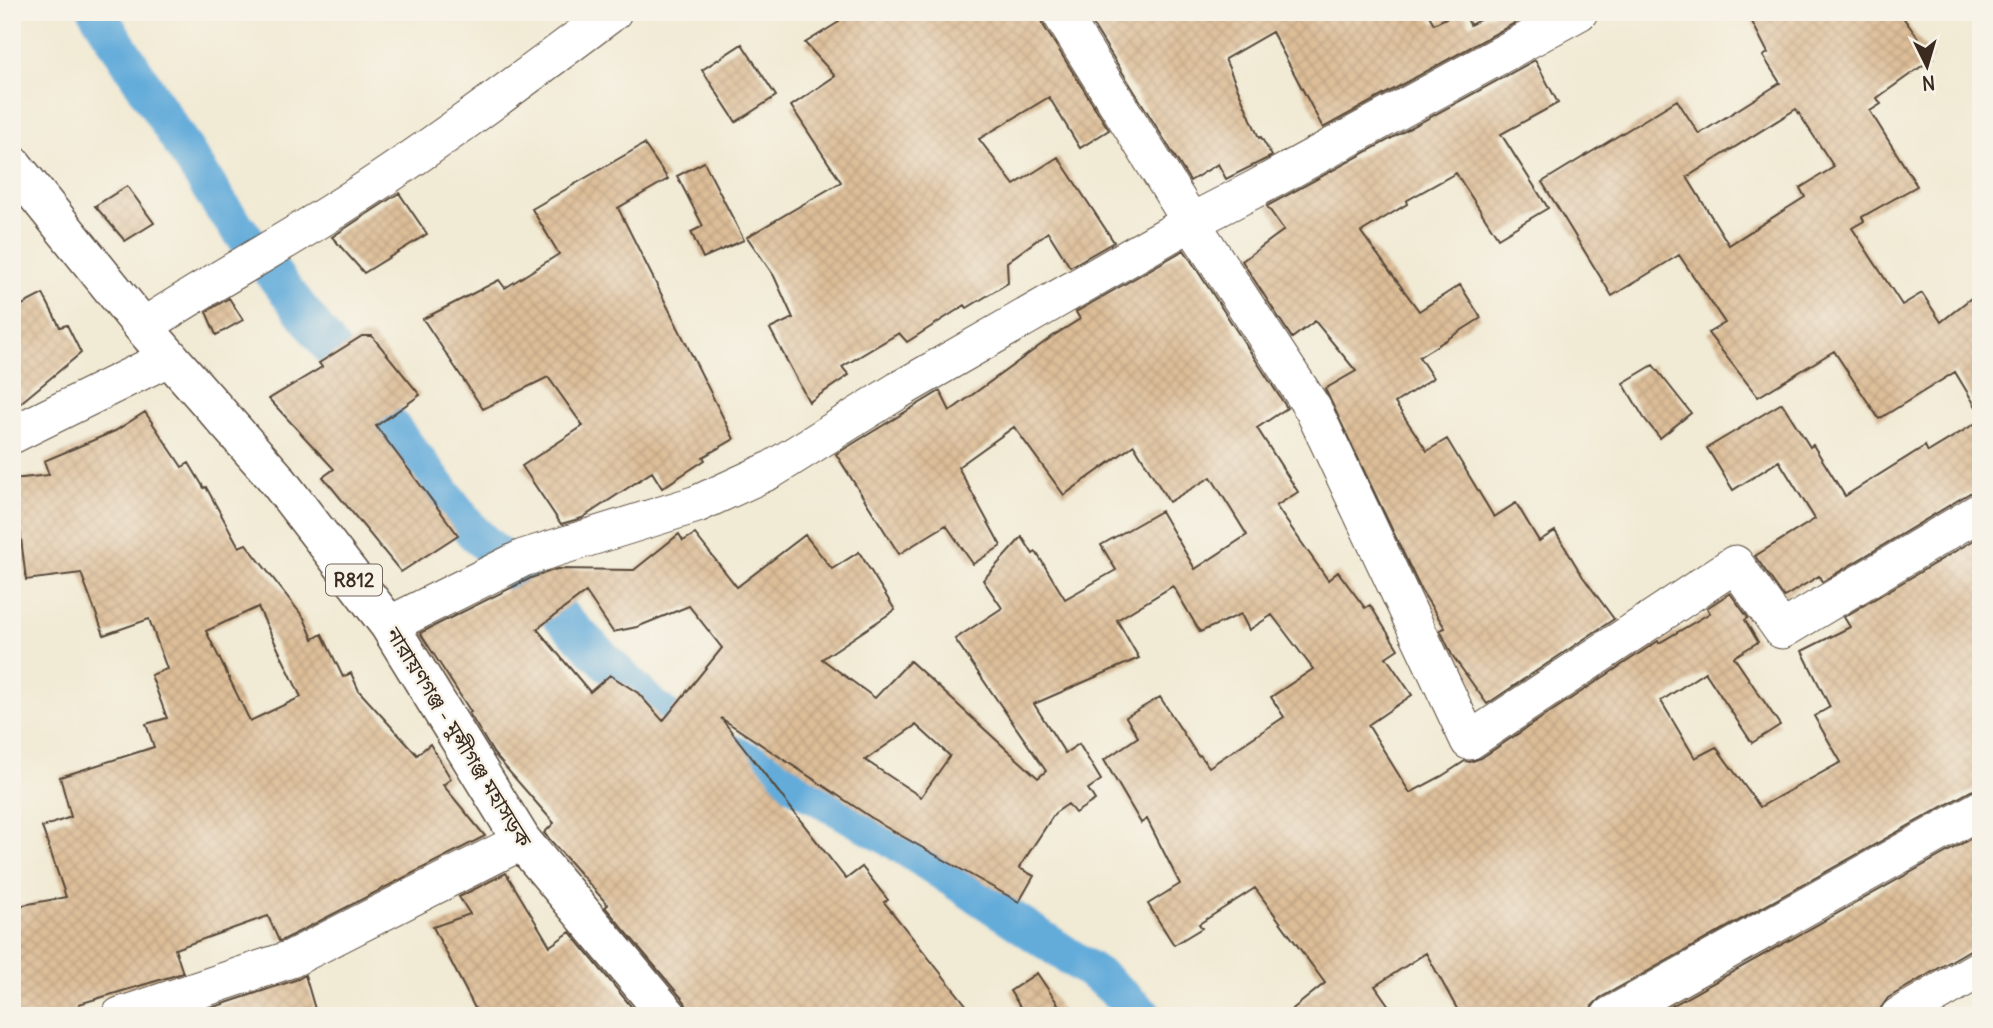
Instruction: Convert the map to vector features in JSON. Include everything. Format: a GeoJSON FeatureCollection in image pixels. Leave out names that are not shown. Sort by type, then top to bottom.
{"type":"FeatureCollection","features":[{"type":"Feature","properties":{"kind":"main road","name":"নারায়ণগঞ্জ - মুন্সীগঞ্জ মহাসড়ক"},"geometry":{"type":"LineString","coordinates":[[12,164],[143,327],[275,477],[389,625],[522,841],[668,1016]]}},
{"type":"Feature","properties":{"kind":"street"},"geometry":{"type":"LineString","coordinates":[[143,327],[330,213],[481,111],[613,12]]}},
{"type":"Feature","properties":{"kind":"street"},"geometry":{"type":"LineString","coordinates":[[1060,12],[1191,222],[1313,409],[1469,741],[1735,564],[1782,630],[1981,511]]}},
{"type":"Feature","properties":{"kind":"street"},"geometry":{"type":"LineString","coordinates":[[389,625],[523,558],[697,504],[771,470],[899,390],[1191,222],[1578,12]]}},
{"type":"Feature","properties":{"kind":"street"},"geometry":{"type":"LineString","coordinates":[[12,435],[170,357]]}},
{"type":"Feature","properties":{"kind":"street"},"geometry":{"type":"LineString","coordinates":[[1610,1016],[1981,809]]}},
{"type":"Feature","properties":{"kind":"street"},"geometry":{"type":"LineString","coordinates":[[120,1016],[291,959],[522,841]]}},
{"type":"Feature","properties":{"kind":"street"},"geometry":{"type":"LineString","coordinates":[[1899,1016],[1981,968]]}},
{"type":"Feature","properties":{"kind":"building"},"geometry":{"type":"Polygon","coordinates":[[[834,12],[1039,12],[1042,23],[1109,130],[1080,148],[1049,97],[979,139],[1014,185],[1058,157],[1114,242],[1070,267],[1048,232],[1007,262],[1008,283],[967,308],[965,305],[907,342],[899,333],[842,367],[849,375],[809,402],[770,329],[793,318],[774,276],[747,237],[841,182],[791,106],[835,76],[805,43],[839,22],[834,12]]]}},
{"type":"Feature","properties":{"kind":"building"},"geometry":{"type":"Polygon","coordinates":[[[1085,12],[1427,12],[1434,24],[1458,12],[1464,12],[1470,25],[1495,12],[1509,12],[1515,23],[1323,128],[1272,32],[1225,59],[1259,138],[1261,137],[1272,156],[1226,179],[1218,164],[1190,181],[1085,12]]]}},
{"type":"Feature","properties":{"kind":"building"},"geometry":{"type":"Polygon","coordinates":[[[1747,12],[1899,12],[1933,58],[1877,98],[1881,104],[1870,111],[1917,186],[1862,217],[1864,221],[1852,228],[1902,305],[1922,293],[1941,322],[1981,290],[1981,415],[1955,372],[1879,419],[1834,351],[1758,397],[1708,333],[1725,323],[1679,255],[1612,296],[1542,182],[1677,100],[1699,134],[1780,83],[1763,56],[1768,53],[1747,12]],[[1796,109],[1687,177],[1729,245],[1805,197],[1800,188],[1834,167],[1796,109]]]}},
{"type":"Feature","properties":{"kind":"building"},"geometry":{"type":"Polygon","coordinates":[[[742,44],[776,96],[736,122],[702,70],[742,44]]]}},
{"type":"Feature","properties":{"kind":"building"},"geometry":{"type":"Polygon","coordinates":[[[1535,60],[1558,103],[1501,134],[1548,208],[1498,238],[1456,173],[1406,201],[1407,204],[1361,232],[1419,311],[1460,285],[1481,318],[1419,357],[1433,378],[1395,403],[1427,451],[1447,439],[1494,517],[1516,503],[1539,541],[1555,531],[1583,577],[1614,619],[1487,704],[1452,655],[1440,630],[1445,628],[1421,590],[1325,389],[1356,371],[1315,321],[1292,338],[1242,261],[1284,230],[1267,206],[1535,60]]]}},
{"type":"Feature","properties":{"kind":"building"},"geometry":{"type":"Polygon","coordinates":[[[644,144],[668,179],[618,208],[734,439],[703,457],[705,460],[662,488],[652,472],[582,518],[561,524],[522,466],[583,426],[548,377],[483,409],[423,319],[499,280],[505,288],[559,254],[532,209],[644,144]]]}},
{"type":"Feature","properties":{"kind":"building"},"geometry":{"type":"Polygon","coordinates":[[[704,162],[744,240],[703,258],[691,232],[703,226],[677,176],[704,162]]]}},
{"type":"Feature","properties":{"kind":"building"},"geometry":{"type":"Polygon","coordinates":[[[127,186],[154,223],[125,241],[95,206],[127,186]]]}},
{"type":"Feature","properties":{"kind":"building"},"geometry":{"type":"Polygon","coordinates":[[[399,193],[427,234],[364,273],[332,237],[399,193]]]}},
{"type":"Feature","properties":{"kind":"building"},"geometry":{"type":"Polygon","coordinates":[[[1184,250],[1287,408],[1257,428],[1298,492],[1276,506],[1328,580],[1338,572],[1365,608],[1370,605],[1398,649],[1386,657],[1412,695],[1368,725],[1410,793],[1465,761],[1481,758],[1658,641],[1659,643],[1710,613],[1707,608],[1730,593],[1748,618],[1745,620],[1758,642],[1734,657],[1780,725],[1752,743],[1705,672],[1661,701],[1695,758],[1716,747],[1760,807],[1841,762],[1814,716],[1830,707],[1802,651],[1850,627],[1844,617],[1981,536],[1981,788],[1971,791],[1600,998],[1592,1006],[1589,1016],[1461,1016],[1426,953],[1375,986],[1396,1016],[1284,1016],[1325,983],[1255,888],[1199,924],[1202,928],[1174,945],[1148,904],[1180,884],[1147,819],[1141,823],[1104,760],[1138,737],[1126,717],[1160,697],[1198,756],[1200,755],[1209,767],[1284,717],[1271,697],[1313,669],[1272,615],[1249,630],[1241,614],[1200,632],[1173,586],[1117,620],[1139,658],[1034,704],[1065,753],[1079,744],[1101,780],[1088,789],[1095,800],[1075,813],[1068,804],[1055,813],[1019,868],[1034,876],[1019,902],[884,826],[721,718],[846,879],[862,867],[888,900],[884,902],[975,1016],[689,1016],[685,1002],[605,907],[608,905],[544,833],[554,823],[494,754],[469,713],[471,712],[420,633],[531,578],[557,569],[634,570],[679,534],[683,541],[695,534],[737,587],[805,535],[832,569],[859,552],[895,610],[822,659],[875,698],[910,661],[1038,778],[1046,771],[955,639],[1002,608],[983,580],[1022,537],[1033,554],[1036,552],[1065,599],[1116,570],[1101,545],[1161,511],[1195,569],[1247,535],[1211,477],[1169,502],[1134,445],[1064,495],[1014,427],[958,467],[1001,546],[973,564],[946,525],[899,554],[836,454],[940,391],[950,411],[1080,319],[1076,312],[1184,250]],[[586,592],[537,629],[590,692],[610,675],[638,693],[663,721],[722,648],[689,606],[637,627],[613,632],[586,592]],[[916,725],[865,760],[921,797],[950,756],[916,725]]]}},
{"type":"Feature","properties":{"kind":"building"},"geometry":{"type":"Polygon","coordinates":[[[43,294],[60,327],[67,325],[81,353],[12,410],[12,310],[43,294]]]}},
{"type":"Feature","properties":{"kind":"building"},"geometry":{"type":"Polygon","coordinates":[[[229,298],[243,320],[216,335],[206,312],[229,298]]]}},
{"type":"Feature","properties":{"kind":"building"},"geometry":{"type":"Polygon","coordinates":[[[362,336],[372,336],[420,395],[376,426],[458,535],[401,572],[323,477],[334,469],[269,399],[322,367],[319,363],[362,336]]]}},
{"type":"Feature","properties":{"kind":"building"},"geometry":{"type":"Polygon","coordinates":[[[1653,365],[1691,413],[1660,438],[1644,418],[1623,383],[1653,365]]]}},
{"type":"Feature","properties":{"kind":"building"},"geometry":{"type":"Polygon","coordinates":[[[1782,403],[1810,447],[1813,445],[1845,496],[1925,446],[1928,452],[1981,420],[1981,490],[1970,493],[1822,582],[1819,576],[1784,597],[1755,556],[1815,519],[1779,461],[1733,490],[1707,448],[1782,403]]]}},
{"type":"Feature","properties":{"kind":"building"},"geometry":{"type":"Polygon","coordinates":[[[145,412],[182,467],[189,463],[204,488],[206,487],[239,547],[246,544],[304,618],[313,639],[322,634],[343,677],[351,673],[359,691],[417,755],[430,744],[451,779],[443,785],[485,836],[283,940],[279,941],[268,916],[175,949],[183,973],[79,1004],[80,1011],[44,1016],[12,1016],[12,907],[66,897],[42,827],[71,817],[60,777],[154,747],[146,724],[167,718],[151,675],[167,669],[149,619],[104,635],[81,573],[26,580],[14,479],[49,475],[44,461],[115,431],[145,412]],[[258,607],[206,631],[250,721],[301,697],[258,607]]]}},
{"type":"Feature","properties":{"kind":"building"},"geometry":{"type":"Polygon","coordinates":[[[1981,833],[1981,947],[1970,950],[1888,998],[1875,1016],[1654,1016],[1981,833]]]}},
{"type":"Feature","properties":{"kind":"building"},"geometry":{"type":"Polygon","coordinates":[[[506,873],[550,946],[570,932],[639,1016],[479,1016],[433,927],[470,914],[459,897],[506,873]]]}},
{"type":"Feature","properties":{"kind":"building"},"geometry":{"type":"Polygon","coordinates":[[[1037,973],[1066,1016],[1026,1016],[1010,991],[1037,973]]]}},
{"type":"Feature","properties":{"kind":"building"},"geometry":{"type":"Polygon","coordinates":[[[305,975],[317,1016],[187,1016],[298,979],[305,975]]]}},
{"type":"Feature","properties":{"kind":"waterway"},"geometry":{"type":"LineString","coordinates":[[97,12],[223,209],[473,532],[650,705],[689,734],[776,773],[897,842],[1103,979],[1144,1016]]}}]}
